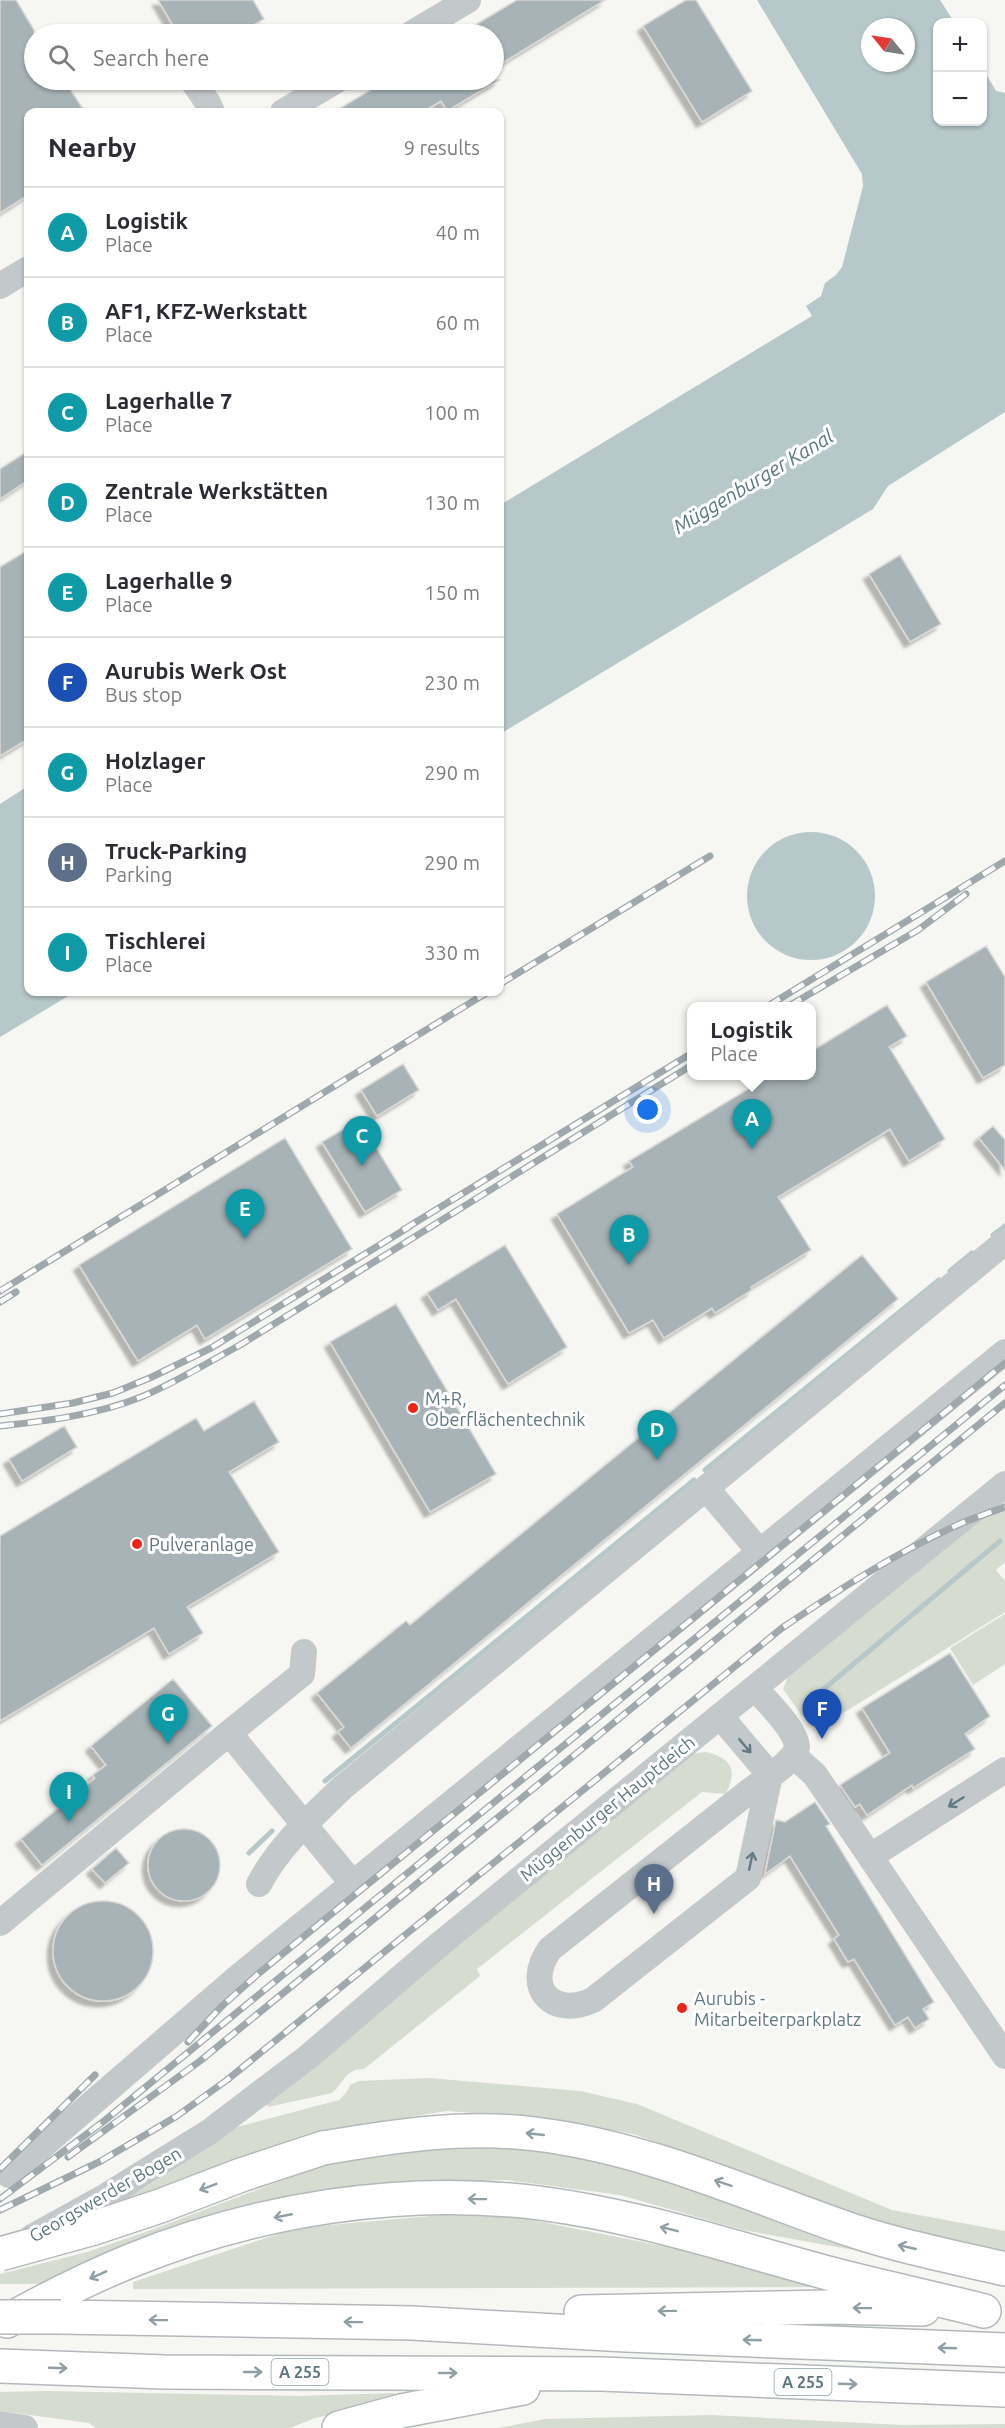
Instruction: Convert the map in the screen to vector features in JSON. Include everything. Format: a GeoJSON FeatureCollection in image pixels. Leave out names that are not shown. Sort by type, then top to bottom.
{"type":"FeatureCollection","features":[{"type":"Feature","properties":{"kind":"highway"},"geometry":{"type":"LineString","coordinates":[[0,2255],[94,2228],[323,2148],[433,2131],[480,2130],[534,2134],[581,2141],[674,2166],[895,2244],[1005,2272]]}},
{"type":"Feature","properties":{"kind":"highway"},"geometry":{"type":"LineString","coordinates":[[0,2324],[71,2287],[122,2265],[208,2234],[258,2221],[322,2209],[390,2201],[448,2199],[537,2203],[603,2213],[836,2275],[994,2311]]}},
{"type":"Feature","properties":{"kind":"highway"},"geometry":{"type":"LineString","coordinates":[[726,2244],[839,2263],[927,2271],[1005,2272]]}},
{"type":"Feature","properties":{"kind":"highway"},"geometry":{"type":"LineString","coordinates":[[412,2323],[518,2314],[829,2307],[994,2311]]}},
{"type":"Feature","properties":{"kind":"highway","name":"A 255"},"geometry":{"type":"LineString","coordinates":[[0,2317],[412,2323],[626,2335],[1005,2350]]}},
{"type":"Feature","properties":{"kind":"highway","name":"A 255"},"geometry":{"type":"LineString","coordinates":[[0,2366],[165,2372],[601,2374],[1005,2390]]}},
{"type":"Feature","properties":{"kind":"highway"},"geometry":{"type":"LineString","coordinates":[[339,2428],[401,2411],[601,2374]]}},
{"type":"Feature","properties":{"kind":"street"},"geometry":{"type":"LineString","coordinates":[[428,24],[468,0]]}},
{"type":"Feature","properties":{"kind":"street"},"geometry":{"type":"LineString","coordinates":[[199,90],[210,108]]}},
{"type":"Feature","properties":{"kind":"street"},"geometry":{"type":"LineString","coordinates":[[290,108],[321,90]]}},
{"type":"Feature","properties":{"kind":"street"},"geometry":{"type":"LineString","coordinates":[[0,286],[24,271]]}},
{"type":"Feature","properties":{"kind":"street"},"geometry":{"type":"LineString","coordinates":[[259,1884],[269,1864],[304,1824],[343,1787],[1005,1242]]}},
{"type":"Feature","properties":{"kind":"street"},"geometry":{"type":"LineString","coordinates":[[9,2175],[184,2022],[1005,1352]]}},
{"type":"Feature","properties":{"kind":"street","name":"Müggenburger Hauptdeich"},"geometry":{"type":"LineString","coordinates":[[209,2132],[308,2057],[440,1944],[1005,1484]]}},
{"type":"Feature","properties":{"kind":"street"},"geometry":{"type":"LineString","coordinates":[[706,1488],[760,1552]]}},
{"type":"Feature","properties":{"kind":"street"},"geometry":{"type":"LineString","coordinates":[[0,1923],[302,1674],[304,1652]]}},
{"type":"Feature","properties":{"kind":"street"},"geometry":{"type":"LineString","coordinates":[[755,1688],[790,1731],[797,1748],[794,1756],[550,1949],[541,1962],[538,1975],[541,1988],[549,1999],[561,2005],[577,2007],[593,2000],[748,1878],[770,1775]]}},
{"type":"Feature","properties":{"kind":"street"},"geometry":{"type":"LineString","coordinates":[[720,1716],[770,1775]]}},
{"type":"Feature","properties":{"kind":"street"},"geometry":{"type":"LineString","coordinates":[[229,1733],[353,1884]]}},
{"type":"Feature","properties":{"kind":"street"},"geometry":{"type":"LineString","coordinates":[[794,1756],[815,1775],[1005,2056]]}},
{"type":"Feature","properties":{"kind":"street"},"geometry":{"type":"LineString","coordinates":[[871,1857],[1005,1770]]}},
{"type":"Feature","properties":{"kind":"street","name":"Georgswerder Bogen"},"geometry":{"type":"LineString","coordinates":[[0,2255],[106,2196],[209,2132]]}},
{"type":"Feature","properties":{"kind":"street"},"geometry":{"type":"LineString","coordinates":[[0,2424],[25,2428]]}},
{"type":"Feature","properties":{"kind":"shaded area"},"geometry":{"type":"Polygon","coordinates":[[[1005,1498],[1005,1562],[996,1570],[1005,1581],[1005,1612],[832,1720],[818,1709],[807,1718],[802,1716],[783,1689],[789,1674],[1005,1498]]]}},
{"type":"Feature","properties":{"kind":"shaded area"},"geometry":{"type":"Polygon","coordinates":[[[1005,1614],[1005,1664],[973,1685],[950,1648],[1005,1614]]]}},
{"type":"Feature","properties":{"kind":"shaded area"},"geometry":{"type":"Polygon","coordinates":[[[706,1752],[722,1758],[730,1767],[732,1772],[726,1794],[702,1792],[477,1969],[480,1976],[364,2069],[349,2074],[332,2093],[268,2107],[266,2104],[368,2017],[687,1757],[706,1752]]]}},
{"type":"Feature","properties":{"kind":"shaded area"},"geometry":{"type":"Polygon","coordinates":[[[429,2078],[580,2091],[637,2104],[892,2210],[1005,2231],[1005,2255],[867,2219],[743,2172],[633,2134],[540,2118],[447,2111],[317,2132],[259,2151],[91,2217],[154,2182],[237,2127],[339,2100],[350,2085],[359,2081],[429,2078]]]}},
{"type":"Feature","properties":{"kind":"shaded area"},"geometry":{"type":"Polygon","coordinates":[[[462,2138],[620,2161],[898,2258],[743,2230],[620,2195],[506,2180],[374,2185],[50,2284],[0,2284],[0,2274],[87,2252],[347,2156],[462,2138]]]}},
{"type":"Feature","properties":{"kind":"shaded area"},"geometry":{"type":"Polygon","coordinates":[[[487,2211],[713,2256],[828,2287],[133,2289],[133,2282],[296,2228],[487,2211]]]}},
{"type":"Feature","properties":{"kind":"shaded area"},"geometry":{"type":"Polygon","coordinates":[[[0,2392],[299,2396],[394,2393],[404,2399],[315,2418],[290,2428],[96,2428],[89,2423],[0,2411],[0,2392]]]}},
{"type":"Feature","properties":{"kind":"shaded area"},"geometry":{"type":"Polygon","coordinates":[[[712,2415],[902,2425],[1005,2424],[1005,2428],[499,2428],[545,2419],[712,2415]]]}},
{"type":"Feature","properties":{"kind":"water","name":"Müggenburger Kanal"},"geometry":{"type":"Polygon","coordinates":[[[757,0],[940,0],[951,18],[933,18],[933,126],[987,126],[987,76],[996,91],[1005,93],[1005,412],[888,486],[873,509],[504,732],[504,503],[812,316],[806,306],[821,296],[825,283],[842,267],[863,186],[862,174],[757,0]]]}},
{"type":"Feature","properties":{"kind":"water"},"geometry":{"type":"Polygon","coordinates":[[[24,789],[24,996],[68,996],[0,1037],[0,804],[24,789]]]}},
{"type":"Feature","properties":{"kind":"water"},"geometry":{"type":"Polygon","coordinates":[[[811,832],[835,837],[856,851],[870,872],[875,896],[870,920],[856,941],[835,955],[811,960],[787,955],[766,941],[752,920],[747,896],[752,872],[766,851],[787,837],[811,832]]]}},
{"type":"Feature","properties":{"kind":"building"},"geometry":{"type":"Polygon","coordinates":[[[0,0],[16,0],[30,24],[24,24],[24,90],[71,90],[82,108],[24,108],[24,198],[0,213],[0,0]]]}},
{"type":"Feature","properties":{"kind":"building"},"geometry":{"type":"Polygon","coordinates":[[[158,0],[253,0],[264,19],[255,24],[172,24],[158,0]]]}},
{"type":"Feature","properties":{"kind":"building"},"geometry":{"type":"Polygon","coordinates":[[[517,0],[605,0],[504,62],[504,24],[477,24],[517,0]]]}},
{"type":"Feature","properties":{"kind":"building"},"geometry":{"type":"Polygon","coordinates":[[[686,0],[696,0],[752,91],[702,122],[643,26],[686,0]]]}},
{"type":"Feature","properties":{"kind":"building"},"geometry":{"type":"Polygon","coordinates":[[[370,90],[482,90],[452,108],[445,108],[441,101],[429,108],[341,108],[370,90]]]}},
{"type":"Feature","properties":{"kind":"building"},"geometry":{"type":"Polygon","coordinates":[[[24,454],[24,483],[0,499],[0,469],[24,454]]]}},
{"type":"Feature","properties":{"kind":"building"},"geometry":{"type":"Polygon","coordinates":[[[24,552],[24,741],[0,756],[0,567],[24,552]]]}},
{"type":"Feature","properties":{"kind":"building"},"geometry":{"type":"Polygon","coordinates":[[[900,555],[941,624],[910,642],[869,574],[900,555]]]}},
{"type":"Feature","properties":{"kind":"building"},"geometry":{"type":"Polygon","coordinates":[[[986,946],[1005,977],[1005,1065],[983,1078],[926,982],[986,946]]]}},
{"type":"Feature","properties":{"kind":"building"},"geometry":{"type":"Polygon","coordinates":[[[887,1005],[907,1036],[889,1047],[945,1139],[909,1161],[890,1129],[778,1197],[811,1250],[751,1287],[752,1290],[715,1313],[712,1308],[664,1338],[653,1320],[629,1333],[557,1214],[633,1167],[629,1161],[763,1080],[816,1080],[816,1049],[887,1005]]]}},
{"type":"Feature","properties":{"kind":"building"},"geometry":{"type":"Polygon","coordinates":[[[403,1064],[419,1090],[377,1116],[361,1090],[403,1064]]]}},
{"type":"Feature","properties":{"kind":"building"},"geometry":{"type":"Polygon","coordinates":[[[359,1120],[402,1190],[365,1212],[322,1142],[359,1120]]]}},
{"type":"Feature","properties":{"kind":"building"},"geometry":{"type":"Polygon","coordinates":[[[993,1126],[1005,1140],[1005,1170],[979,1138],[993,1126]]]}},
{"type":"Feature","properties":{"kind":"building"},"geometry":{"type":"Polygon","coordinates":[[[285,1138],[352,1249],[205,1339],[197,1325],[138,1361],[79,1265],[285,1138]]]}},
{"type":"Feature","properties":{"kind":"building"},"geometry":{"type":"Polygon","coordinates":[[[505,1245],[567,1347],[508,1384],[456,1299],[438,1310],[427,1293],[505,1245]]]}},
{"type":"Feature","properties":{"kind":"building"},"geometry":{"type":"Polygon","coordinates":[[[862,1255],[898,1299],[351,1748],[338,1732],[344,1727],[317,1693],[406,1621],[410,1625],[862,1255]]]}},
{"type":"Feature","properties":{"kind":"building","name":"M+R, Oberflächentechnik"},"geometry":{"type":"Polygon","coordinates":[[[396,1304],[496,1474],[430,1512],[330,1342],[396,1304]]]}},
{"type":"Feature","properties":{"kind":"building","name":"Pulveranlage"},"geometry":{"type":"Polygon","coordinates":[[[254,1401],[279,1442],[229,1472],[279,1552],[187,1607],[203,1633],[169,1654],[154,1628],[0,1721],[0,1536],[196,1418],[204,1431],[254,1401]]]}},
{"type":"Feature","properties":{"kind":"building"},"geometry":{"type":"Polygon","coordinates":[[[64,1426],[77,1447],[22,1481],[9,1459],[64,1426]]]}},
{"type":"Feature","properties":{"kind":"building"},"geometry":{"type":"Polygon","coordinates":[[[950,1653],[990,1716],[965,1734],[975,1749],[913,1788],[912,1785],[867,1815],[860,1804],[855,1807],[840,1785],[890,1753],[862,1708],[950,1653]]]}},
{"type":"Feature","properties":{"kind":"building"},"geometry":{"type":"Polygon","coordinates":[[[173,1679],[212,1726],[42,1865],[21,1839],[95,1778],[93,1775],[106,1765],[91,1746],[173,1679]]]}},
{"type":"Feature","properties":{"kind":"building"},"geometry":{"type":"Polygon","coordinates":[[[815,1802],[830,1824],[826,1826],[934,2002],[923,2009],[929,2019],[915,2028],[908,2017],[895,2025],[854,1959],[848,1962],[834,1939],[839,1935],[790,1856],[765,1874],[776,1820],[785,1822],[815,1802]]]}},
{"type":"Feature","properties":{"kind":"building"},"geometry":{"type":"Polygon","coordinates":[[[184,1829],[204,1835],[214,1845],[220,1865],[214,1885],[204,1895],[184,1901],[164,1895],[154,1885],[148,1865],[154,1845],[164,1835],[184,1829]]]}},
{"type":"Feature","properties":{"kind":"building"},"geometry":{"type":"Polygon","coordinates":[[[116,1848],[129,1863],[105,1883],[92,1869],[116,1848]]]}},
{"type":"Feature","properties":{"kind":"building"},"geometry":{"type":"Polygon","coordinates":[[[103,1901],[122,1905],[138,1916],[149,1932],[153,1951],[149,1970],[138,1986],[122,1997],[103,2001],[84,1997],[68,1986],[57,1970],[53,1951],[57,1932],[68,1916],[84,1905],[103,1901]]]}},
{"type":"Feature","properties":{"kind":"waterway"},"geometry":{"type":"LineString","coordinates":[[993,1235],[1005,1226]]}},
{"type":"Feature","properties":{"kind":"waterway"},"geometry":{"type":"LineString","coordinates":[[950,1271],[972,1253]]}},
{"type":"Feature","properties":{"kind":"waterway"},"geometry":{"type":"LineString","coordinates":[[705,1470],[939,1280]]}},
{"type":"Feature","properties":{"kind":"waterway"},"geometry":{"type":"LineString","coordinates":[[325,1781],[694,1480]]}},
{"type":"Feature","properties":{"kind":"waterway"},"geometry":{"type":"LineString","coordinates":[[813,1698],[1000,1541]]}},
{"type":"Feature","properties":{"kind":"waterway"},"geometry":{"type":"LineString","coordinates":[[249,1853],[272,1831]]}},
{"type":"Feature","properties":{"kind":"railway"},"geometry":{"type":"LineString","coordinates":[[504,982],[710,856]]}},
{"type":"Feature","properties":{"kind":"railway"},"geometry":{"type":"LineString","coordinates":[[775,1002],[1005,861]]}},
{"type":"Feature","properties":{"kind":"railway"},"geometry":{"type":"LineString","coordinates":[[796,1002],[918,930],[966,894]]}},
{"type":"Feature","properties":{"kind":"railway"},"geometry":{"type":"LineString","coordinates":[[0,1291],[481,996]]}},
{"type":"Feature","properties":{"kind":"railway"},"geometry":{"type":"LineString","coordinates":[[403,1230],[687,1056]]}},
{"type":"Feature","properties":{"kind":"railway"},"geometry":{"type":"LineString","coordinates":[[0,1426],[89,1413],[141,1397],[179,1379],[240,1345],[687,1068]]}},
{"type":"Feature","properties":{"kind":"railway"},"geometry":{"type":"LineString","coordinates":[[0,1414],[73,1403],[113,1393],[152,1377],[211,1348],[409,1227]]}},
{"type":"Feature","properties":{"kind":"railway"},"geometry":{"type":"LineString","coordinates":[[0,1302],[16,1292]]}},
{"type":"Feature","properties":{"kind":"railway"},"geometry":{"type":"LineString","coordinates":[[188,2042],[222,2006],[258,1974],[1005,1363]]}},
{"type":"Feature","properties":{"kind":"railway"},"geometry":{"type":"LineString","coordinates":[[0,2199],[104,2121],[1005,1385]]}},
{"type":"Feature","properties":{"kind":"railway"},"geometry":{"type":"LineString","coordinates":[[68,2157],[200,2061],[1005,1403]]}},
{"type":"Feature","properties":{"kind":"railway"},"geometry":{"type":"LineString","coordinates":[[0,2210],[101,2161],[177,2116],[227,2080],[782,1628],[844,1587],[908,1549],[959,1524],[1005,1507]]}},
{"type":"Feature","properties":{"kind":"railway"},"geometry":{"type":"LineString","coordinates":[[0,2169],[95,2075]]}},
{"type":"Feature","properties":{"kind":"place","name":"Logistik"},"geometry":{"type":"Point","coordinates":[752,1149]}},
{"type":"Feature","properties":{"kind":"place","name":"Lagerhalle 7"},"geometry":{"type":"Point","coordinates":[362,1166]}},
{"type":"Feature","properties":{"kind":"place","name":"Lagerhalle 9"},"geometry":{"type":"Point","coordinates":[245,1239]}},
{"type":"Feature","properties":{"kind":"place","name":"AF1, KFZ-Werkstatt"},"geometry":{"type":"Point","coordinates":[629,1265]}},
{"type":"Feature","properties":{"kind":"place","name":"M+R, Oberflächentechnik"},"geometry":{"type":"Point","coordinates":[413,1408]}},
{"type":"Feature","properties":{"kind":"place","name":"Zentrale Werkstätten"},"geometry":{"type":"Point","coordinates":[657,1460]}},
{"type":"Feature","properties":{"kind":"place","name":"Pulveranlage"},"geometry":{"type":"Point","coordinates":[137,1544]}},
{"type":"Feature","properties":{"kind":"place","name":"Aurubis Werk Ost"},"geometry":{"type":"Point","coordinates":[822,1739]}},
{"type":"Feature","properties":{"kind":"place","name":"Holzlager"},"geometry":{"type":"Point","coordinates":[168,1744]}},
{"type":"Feature","properties":{"kind":"place","name":"Tischlerei"},"geometry":{"type":"Point","coordinates":[69,1822]}},
{"type":"Feature","properties":{"kind":"place","name":"Truck-Parking"},"geometry":{"type":"Point","coordinates":[654,1914]}},
{"type":"Feature","properties":{"kind":"place","name":"Aurubis - Mitarbeiterparkplatz"},"geometry":{"type":"Point","coordinates":[682,2008]}}]}
